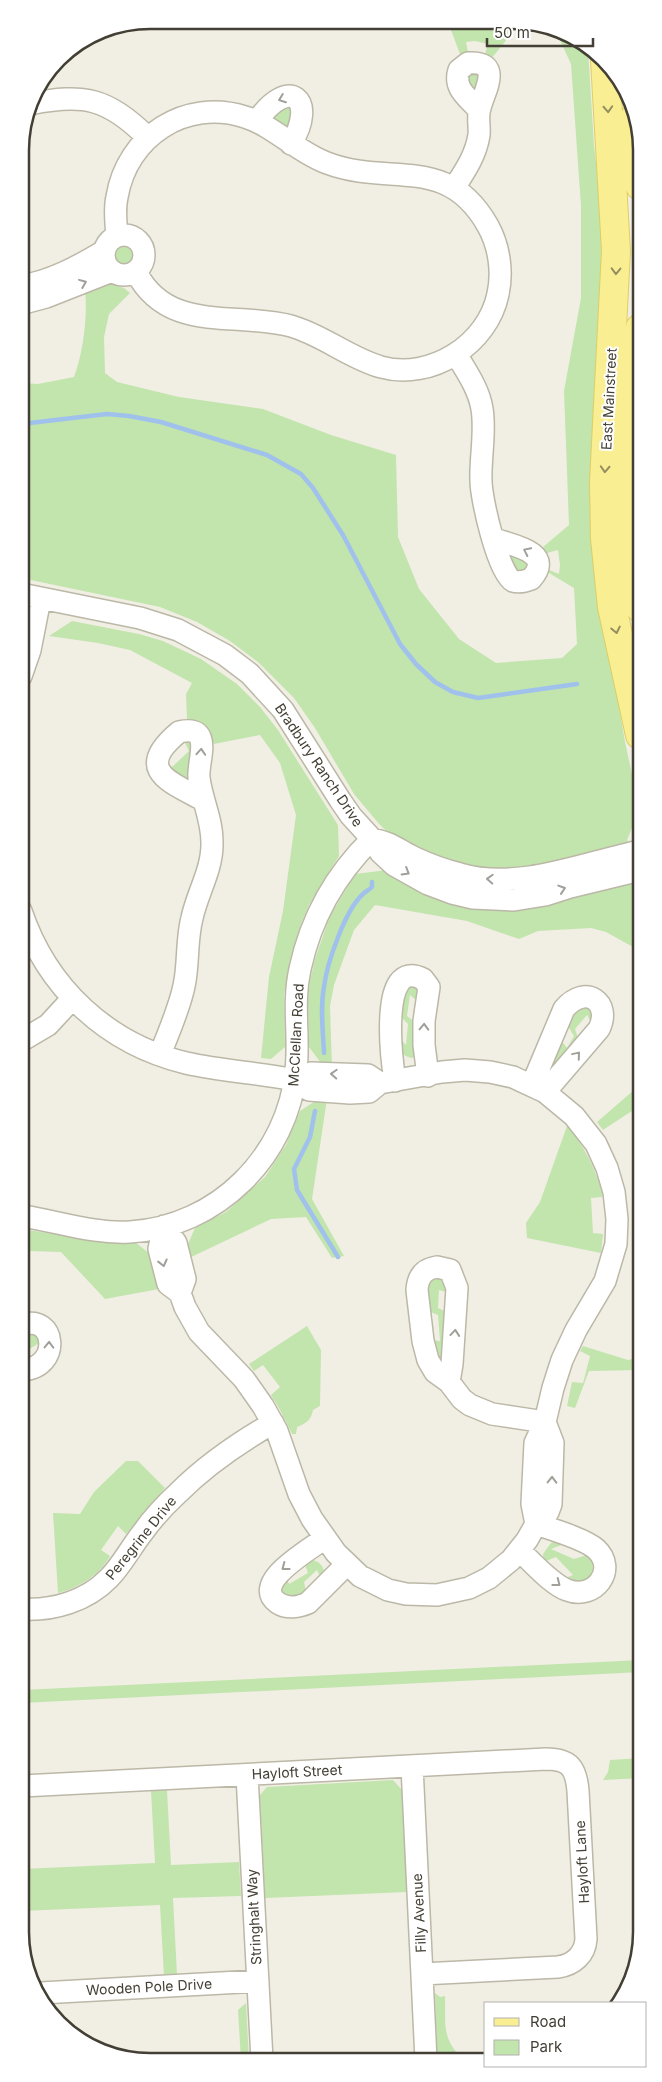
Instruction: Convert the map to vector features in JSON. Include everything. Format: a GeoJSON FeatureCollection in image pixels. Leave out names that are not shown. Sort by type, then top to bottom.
{"type":"FeatureCollection","features":[{"type":"Feature","properties":{"kind":"main road","name":"East Mainstreet"},"geometry":{"type":"LineString","coordinates":[[606,73],[616,232],[616,267],[604,482],[605,538],[612,607],[633,703]]}},
{"type":"Feature","properties":{"kind":"main road","name":"East Mainstreet"},"geometry":{"type":"LineString","coordinates":[[633,452],[631,488],[633,537]]}},
{"type":"Feature","properties":{"kind":"street"},"geometry":{"type":"LineString","coordinates":[[257,121],[267,108],[278,99],[287,96],[295,98],[300,102],[303,114],[300,130],[291,144]]}},
{"type":"Feature","properties":{"kind":"street"},"geometry":{"type":"LineString","coordinates":[[38,103],[69,98],[94,102],[118,112],[147,137]]}},
{"type":"Feature","properties":{"kind":"street"},"geometry":{"type":"LineString","coordinates":[[454,188],[469,164],[477,144],[480,127],[479,110]]}},
{"type":"Feature","properties":{"kind":"street"},"geometry":{"type":"LineString","coordinates":[[36,288],[81,265],[111,244],[130,236],[140,243],[144,255],[143,262],[136,272],[125,276],[112,271],[106,264],[111,244],[120,184],[128,162],[147,137],[171,121],[196,113],[228,112],[257,121],[291,144],[323,162],[348,170],[376,174],[418,175],[454,188],[476,207],[491,232],[497,249],[500,270],[498,294],[490,315],[476,337],[456,354],[434,364],[413,369],[381,367],[312,333],[291,326],[257,320],[205,318],[187,314],[168,306],[149,292],[136,272]]}},
{"type":"Feature","properties":{"kind":"street"},"geometry":{"type":"LineString","coordinates":[[36,288],[112,271]]}},
{"type":"Feature","properties":{"kind":"street"},"geometry":{"type":"LineString","coordinates":[[456,354],[477,391],[482,409],[484,422],[481,483],[488,522],[494,539]]}},
{"type":"Feature","properties":{"kind":"street"},"geometry":{"type":"LineString","coordinates":[[29,651],[31,645],[30,596]]}},
{"type":"Feature","properties":{"kind":"street","name":"Bradbury Ranch Drive"},"geometry":{"type":"LineString","coordinates":[[30,596],[153,622],[178,630],[225,656],[250,674],[283,710],[350,816],[372,839],[381,854],[408,874],[445,890],[487,900],[514,900],[538,897],[633,872]]}},
{"type":"Feature","properties":{"kind":"street"},"geometry":{"type":"LineString","coordinates":[[160,1055],[184,986],[192,918],[213,847],[211,824],[203,800]]}},
{"type":"Feature","properties":{"kind":"street","name":"Bradbury Ranch Drive"},"geometry":{"type":"LineString","coordinates":[[372,839],[389,842],[405,853],[435,866],[462,875],[494,880],[530,877],[633,853]]}},
{"type":"Feature","properties":{"kind":"street","name":"McClellan Road"},"geometry":{"type":"LineString","coordinates":[[29,1217],[111,1232],[139,1231],[164,1226],[182,1221],[209,1208],[231,1192],[254,1170],[270,1149],[284,1122],[293,1094],[295,1080],[296,990],[305,948],[324,902],[336,880],[350,861],[372,839]]}},
{"type":"Feature","properties":{"kind":"street"},"geometry":{"type":"LineString","coordinates":[[29,929],[43,961],[72,1000],[114,1033],[160,1055],[193,1064],[295,1080],[312,1073],[368,1075],[387,1082],[453,1071],[490,1072],[513,1077],[539,1088],[574,1116],[596,1144],[612,1182],[617,1219],[616,1244],[609,1270],[596,1298],[569,1344],[553,1388],[545,1422],[535,1443],[532,1504],[536,1524],[520,1551],[503,1568],[482,1583],[461,1591],[437,1596],[406,1594],[388,1590],[360,1576],[324,1538],[300,1494],[273,1423],[263,1406],[244,1379],[199,1332],[185,1307],[180,1293],[168,1284],[159,1249],[164,1226]]}},
{"type":"Feature","properties":{"kind":"street"},"geometry":{"type":"LineString","coordinates":[[387,1082],[392,1002],[398,984],[412,975],[424,979],[429,987],[424,1021],[428,1076]]}},
{"type":"Feature","properties":{"kind":"street"},"geometry":{"type":"LineString","coordinates":[[29,1036],[48,1024],[72,1000]]}},
{"type":"Feature","properties":{"kind":"street"},"geometry":{"type":"LineString","coordinates":[[29,1324],[38,1325],[46,1332],[50,1340],[50,1347],[48,1354],[41,1364],[29,1370]]}},
{"type":"Feature","properties":{"kind":"street"},"geometry":{"type":"LineString","coordinates":[[449,1382],[462,1400],[481,1410],[506,1417],[545,1422]]}},
{"type":"Feature","properties":{"kind":"street","name":"Peregrine Drive"},"geometry":{"type":"LineString","coordinates":[[29,1609],[46,1609],[66,1604],[102,1585],[115,1571],[151,1522],[188,1483],[236,1444],[273,1423]]}},
{"type":"Feature","properties":{"kind":"street"},"geometry":{"type":"LineString","coordinates":[[520,1551],[567,1590],[585,1592],[597,1587],[602,1580],[603,1564],[598,1550],[536,1524]]}},
{"type":"Feature","properties":{"kind":"street"},"geometry":{"type":"LineString","coordinates":[[324,1538],[276,1575],[270,1587],[273,1598],[277,1602],[288,1606],[308,1604],[347,1564]]}},
{"type":"Feature","properties":{"kind":"street","name":"Hayloft Street"},"geometry":{"type":"LineString","coordinates":[[29,1786],[551,1759],[576,1760]]}},
{"type":"Feature","properties":{"kind":"street","name":"Hayloft Lane"},"geometry":{"type":"LineString","coordinates":[[422,1974],[584,1964],[586,1939],[575,1774],[576,1760]]}},
{"type":"Feature","properties":{"kind":"street","name":"Filly Avenue"},"geometry":{"type":"LineString","coordinates":[[412,1766],[426,2053]]}},
{"type":"Feature","properties":{"kind":"street","name":"Stringhalt Way"},"geometry":{"type":"LineString","coordinates":[[247,1775],[262,2053]]}},
{"type":"Feature","properties":{"kind":"street","name":"Wooden Pole Drive"},"geometry":{"type":"LineString","coordinates":[[45,1993],[258,1981]]}},
{"type":"Feature","properties":{"kind":"green space"},"geometry":{"type":"Polygon","coordinates":[[[451,29],[515,29],[491,59],[485,54],[488,44],[475,41],[466,42],[468,52],[460,54],[451,29]]]}},
{"type":"Feature","properties":{"kind":"green space"},"geometry":{"type":"Polygon","coordinates":[[[558,38],[580,49],[588,56],[594,146],[604,229],[604,618],[633,779],[633,825],[627,840],[631,843],[537,871],[453,867],[391,835],[380,825],[354,794],[315,728],[294,698],[258,662],[230,641],[197,622],[160,607],[29,580],[29,383],[38,384],[74,377],[84,334],[85,290],[109,281],[110,284],[124,288],[130,293],[109,314],[104,337],[105,373],[117,382],[179,397],[263,409],[331,435],[396,455],[398,537],[419,589],[459,639],[496,663],[562,658],[577,644],[574,588],[549,573],[549,570],[559,574],[558,550],[547,553],[543,547],[569,525],[564,391],[581,298],[581,206],[571,64],[558,38]]]}},
{"type":"Feature","properties":{"kind":"green space"},"geometry":{"type":"Polygon","coordinates":[[[478,72],[478,94],[463,80],[463,76],[478,72]]]}},
{"type":"Feature","properties":{"kind":"green space"},"geometry":{"type":"Polygon","coordinates":[[[282,104],[297,111],[287,127],[275,118],[273,113],[282,104]]]}},
{"type":"Feature","properties":{"kind":"green space"},"geometry":{"type":"Polygon","coordinates":[[[124,242],[134,246],[138,256],[134,266],[124,270],[114,266],[110,256],[114,246],[124,242]]]}},
{"type":"Feature","properties":{"kind":"green space"},"geometry":{"type":"Polygon","coordinates":[[[505,550],[526,557],[531,567],[517,574],[505,550]]]}},
{"type":"Feature","properties":{"kind":"green space"},"geometry":{"type":"Polygon","coordinates":[[[72,621],[139,634],[163,641],[201,659],[237,684],[260,707],[278,730],[338,825],[339,856],[309,905],[290,960],[284,995],[285,1047],[271,1059],[261,1058],[269,977],[283,911],[296,815],[280,763],[260,735],[214,744],[204,729],[197,723],[187,720],[186,694],[192,683],[130,650],[49,636],[72,621]]]}},
{"type":"Feature","properties":{"kind":"green space"},"geometry":{"type":"Polygon","coordinates":[[[183,739],[191,741],[193,783],[171,773],[165,760],[172,767],[189,751],[183,739]]]}},
{"type":"Feature","properties":{"kind":"green space"},"geometry":{"type":"Polygon","coordinates":[[[387,870],[441,896],[628,882],[633,883],[633,947],[606,932],[591,928],[538,931],[519,939],[467,921],[375,905],[354,930],[334,985],[330,1006],[332,1068],[324,1067],[309,1047],[308,1000],[310,981],[315,959],[330,916],[355,874],[387,870]]]}},
{"type":"Feature","properties":{"kind":"green space"},"geometry":{"type":"Polygon","coordinates":[[[419,984],[419,1003],[410,995],[407,1016],[416,1023],[417,1055],[412,1058],[404,1055],[399,1047],[398,1036],[406,1045],[408,1024],[398,1014],[404,987],[419,984]]]}},
{"type":"Feature","properties":{"kind":"green space"},"geometry":{"type":"Polygon","coordinates":[[[575,1006],[592,1008],[593,1026],[587,1015],[575,1029],[579,1041],[552,1070],[550,1066],[560,1039],[567,1048],[574,1036],[566,1023],[575,1006]]]}},
{"type":"Feature","properties":{"kind":"green space"},"geometry":{"type":"Polygon","coordinates":[[[633,1091],[633,1110],[603,1130],[597,1122],[633,1091]]]}},
{"type":"Feature","properties":{"kind":"green space"},"geometry":{"type":"Polygon","coordinates":[[[320,1098],[327,1099],[312,1199],[344,1256],[332,1258],[306,1217],[271,1219],[189,1258],[188,1244],[195,1228],[226,1212],[265,1177],[286,1145],[300,1111],[320,1098]]]}},
{"type":"Feature","properties":{"kind":"green space"},"geometry":{"type":"Polygon","coordinates":[[[567,1126],[579,1141],[588,1157],[602,1192],[602,1197],[591,1198],[593,1233],[603,1234],[601,1253],[527,1238],[526,1223],[540,1202],[567,1126]]]}},
{"type":"Feature","properties":{"kind":"green space"},"geometry":{"type":"Polygon","coordinates":[[[29,1230],[104,1242],[135,1242],[150,1254],[159,1289],[105,1299],[61,1252],[30,1251],[29,1230]]]}},
{"type":"Feature","properties":{"kind":"green space"},"geometry":{"type":"Polygon","coordinates":[[[444,1276],[450,1293],[439,1290],[438,1308],[449,1313],[443,1367],[430,1340],[440,1341],[438,1315],[426,1310],[426,1280],[444,1276]]]}},
{"type":"Feature","properties":{"kind":"green space"},"geometry":{"type":"Polygon","coordinates":[[[307,1326],[321,1350],[320,1406],[313,1410],[308,1421],[297,1427],[296,1434],[292,1434],[271,1395],[280,1387],[263,1365],[254,1371],[249,1364],[307,1326]]]}},
{"type":"Feature","properties":{"kind":"green space"},"geometry":{"type":"Polygon","coordinates":[[[29,1333],[40,1335],[41,1351],[39,1343],[29,1349],[29,1333]]]}},
{"type":"Feature","properties":{"kind":"green space"},"geometry":{"type":"Polygon","coordinates":[[[583,1346],[628,1360],[633,1359],[633,1370],[589,1371],[575,1408],[567,1406],[572,1382],[583,1383],[590,1356],[580,1351],[583,1346]]]}},
{"type":"Feature","properties":{"kind":"green space"},"geometry":{"type":"Polygon","coordinates":[[[126,1461],[138,1461],[165,1488],[126,1534],[118,1526],[101,1550],[110,1556],[94,1575],[73,1588],[58,1593],[53,1513],[80,1514],[94,1492],[126,1461]]]}},
{"type":"Feature","properties":{"kind":"green space"},"geometry":{"type":"Polygon","coordinates":[[[556,1541],[564,1544],[551,1549],[574,1559],[590,1554],[597,1566],[585,1585],[563,1579],[573,1575],[556,1557],[544,1562],[543,1554],[551,1543],[556,1541]]]}},
{"type":"Feature","properties":{"kind":"green space"},"geometry":{"type":"Polygon","coordinates":[[[310,1560],[318,1562],[323,1568],[325,1573],[322,1581],[317,1570],[304,1582],[307,1597],[304,1599],[280,1595],[286,1576],[289,1584],[308,1573],[304,1562],[310,1560]]]}},
{"type":"Feature","properties":{"kind":"green space"},"geometry":{"type":"Polygon","coordinates":[[[633,1660],[633,1672],[29,1703],[29,1690],[633,1660]]]}},
{"type":"Feature","properties":{"kind":"green space"},"geometry":{"type":"Polygon","coordinates":[[[633,1759],[633,1778],[603,1780],[608,1772],[610,1760],[633,1759]]]}},
{"type":"Feature","properties":{"kind":"green space"},"geometry":{"type":"Polygon","coordinates":[[[393,1780],[402,1790],[407,1892],[265,1898],[260,1795],[267,1787],[393,1780]]]}},
{"type":"Feature","properties":{"kind":"green space"},"geometry":{"type":"Polygon","coordinates":[[[167,1790],[171,1865],[239,1862],[241,1896],[173,1898],[177,1975],[164,1976],[160,1905],[29,1911],[29,1869],[155,1863],[151,1791],[167,1790]]]}},
{"type":"Feature","properties":{"kind":"green space"},"geometry":{"type":"Polygon","coordinates":[[[435,1993],[440,1997],[445,1996],[447,2034],[449,2041],[457,2053],[439,2053],[437,2050],[435,1993]]]}},
{"type":"Feature","properties":{"kind":"green space"},"geometry":{"type":"Polygon","coordinates":[[[246,2003],[249,2053],[241,2053],[238,2010],[246,2003]]]}},
{"type":"Feature","properties":{"kind":"waterway"},"geometry":{"type":"LineString","coordinates":[[29,423],[107,414],[129,416],[161,422],[267,455],[301,474],[313,488],[343,535],[400,644],[416,664],[435,682],[453,692],[478,698],[577,684]]}},
{"type":"Feature","properties":{"kind":"waterway"},"geometry":{"type":"LineString","coordinates":[[324,1053],[322,1003],[329,965],[338,937],[350,912],[363,894],[372,887],[372,882]]}},
{"type":"Feature","properties":{"kind":"waterway"},"geometry":{"type":"LineString","coordinates":[[315,1111],[310,1137],[294,1169],[297,1190],[338,1257]]}}]}
